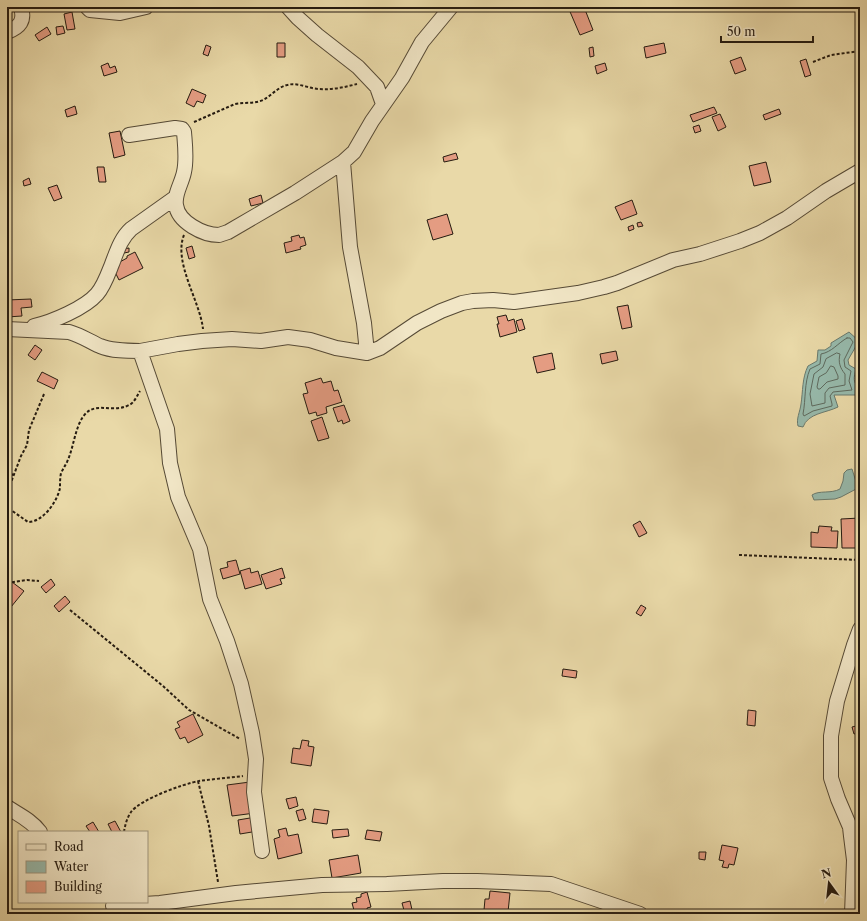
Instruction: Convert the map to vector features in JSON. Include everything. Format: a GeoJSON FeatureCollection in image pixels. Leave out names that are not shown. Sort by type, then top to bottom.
{"type":"FeatureCollection","features":[{"type":"Feature","properties":{"kind":"street"},"geometry":{"type":"LineString","coordinates":[[7,32],[22,21],[23,16],[21,7]]}},
{"type":"Feature","properties":{"kind":"street"},"geometry":{"type":"LineString","coordinates":[[87,7],[90,10],[120,13],[146,7]]}},
{"type":"Feature","properties":{"kind":"street"},"geometry":{"type":"LineString","coordinates":[[288,7],[301,13],[358,67],[380,92],[383,104]]}},
{"type":"Feature","properties":{"kind":"street"},"geometry":{"type":"LineString","coordinates":[[129,135],[181,128],[184,132],[185,162],[184,174],[176,197],[176,206],[179,214],[189,225],[209,233],[219,235],[228,232],[295,193],[343,162],[354,152],[383,104],[402,78],[422,42],[451,7]]}},
{"type":"Feature","properties":{"kind":"street"},"geometry":{"type":"LineString","coordinates":[[343,162],[350,247],[364,323],[367,353]]}},
{"type":"Feature","properties":{"kind":"street"},"geometry":{"type":"LineString","coordinates":[[7,329],[68,332],[78,334],[108,349],[140,351],[202,341],[232,339],[261,341],[288,337],[310,340],[336,348],[367,353],[380,348],[417,322],[441,310],[462,303],[486,300],[514,302],[578,293],[617,283],[673,260],[740,241],[760,233],[787,218],[826,191],[860,171]]}},
{"type":"Feature","properties":{"kind":"street"},"geometry":{"type":"LineString","coordinates":[[22,330],[44,324],[64,316],[92,299],[103,285],[125,236],[131,229],[176,197]]}},
{"type":"Feature","properties":{"kind":"street"},"geometry":{"type":"LineString","coordinates":[[140,351],[167,429],[170,463],[178,498],[200,549],[210,599],[227,641],[241,684],[252,733],[256,774],[254,792],[262,851]]}},
{"type":"Feature","properties":{"kind":"street"},"geometry":{"type":"LineString","coordinates":[[852,914],[854,860],[850,827],[831,778],[831,736],[837,701],[860,629]]}},
{"type":"Feature","properties":{"kind":"street"},"geometry":{"type":"LineString","coordinates":[[7,807],[30,821],[39,831]]}},
{"type":"Feature","properties":{"kind":"street"},"geometry":{"type":"LineString","coordinates":[[115,907],[322,885],[443,881],[538,882],[560,886],[640,914]]}},
{"type":"Feature","properties":{"kind":"path"},"geometry":{"type":"LineString","coordinates":[[812,62],[831,55],[860,51]]}},
{"type":"Feature","properties":{"kind":"path"},"geometry":{"type":"LineString","coordinates":[[181,128],[236,104],[243,102],[253,103],[264,100],[286,85],[296,84],[329,90],[372,82]]}},
{"type":"Feature","properties":{"kind":"path"},"geometry":{"type":"LineString","coordinates":[[189,225],[181,243],[181,253],[190,289],[204,327],[202,341]]}},
{"type":"Feature","properties":{"kind":"path"},"geometry":{"type":"LineString","coordinates":[[44,394],[29,430],[28,442],[10,485],[9,493],[12,510],[28,522],[36,521],[51,507],[58,494],[63,469],[67,463],[80,422],[86,413],[93,408],[122,407],[130,405],[149,379]]}},
{"type":"Feature","properties":{"kind":"path"},"geometry":{"type":"LineString","coordinates":[[7,470],[14,476]]}},
{"type":"Feature","properties":{"kind":"path"},"geometry":{"type":"LineString","coordinates":[[739,556],[860,560]]}},
{"type":"Feature","properties":{"kind":"path"},"geometry":{"type":"LineString","coordinates":[[7,582],[27,580],[39,581]]}},
{"type":"Feature","properties":{"kind":"path"},"geometry":{"type":"LineString","coordinates":[[70,610],[163,686],[189,710],[235,736],[254,749]]}},
{"type":"Feature","properties":{"kind":"path"},"geometry":{"type":"LineString","coordinates":[[124,831],[130,812],[140,804],[162,794],[198,782],[256,774]]}},
{"type":"Feature","properties":{"kind":"path"},"geometry":{"type":"LineString","coordinates":[[198,782],[209,826],[221,895]]}},
{"type":"Feature","properties":{"kind":"water"},"geometry":{"type":"Polygon","coordinates":[[[849,332],[859,341],[848,360],[849,365],[856,369],[854,380],[860,388],[860,395],[834,395],[838,407],[813,416],[805,422],[803,427],[798,426],[804,380],[808,366],[817,361],[818,350],[825,350],[831,346],[831,343],[849,332]]]}},
{"type":"Feature","properties":{"kind":"water"},"geometry":{"type":"Polygon","coordinates":[[[852,469],[858,488],[835,499],[814,500],[812,495],[840,489],[844,473],[847,470],[852,469]]]}},
{"type":"Feature","properties":{"kind":"building"},"geometry":{"type":"Polygon","coordinates":[[[568,7],[584,7],[593,30],[580,35],[568,7]]]}},
{"type":"Feature","properties":{"kind":"building"},"geometry":{"type":"Polygon","coordinates":[[[72,12],[75,29],[67,30],[64,14],[72,12]]]}},
{"type":"Feature","properties":{"kind":"building"},"geometry":{"type":"Polygon","coordinates":[[[63,26],[65,33],[57,35],[56,27],[63,26]]]}},
{"type":"Feature","properties":{"kind":"building"},"geometry":{"type":"Polygon","coordinates":[[[47,27],[51,34],[39,41],[35,35],[47,27]]]}},
{"type":"Feature","properties":{"kind":"building"},"geometry":{"type":"Polygon","coordinates":[[[277,43],[285,43],[285,57],[277,57],[277,43]]]}},
{"type":"Feature","properties":{"kind":"building"},"geometry":{"type":"Polygon","coordinates":[[[664,43],[666,53],[646,58],[644,47],[664,43]]]}},
{"type":"Feature","properties":{"kind":"building"},"geometry":{"type":"Polygon","coordinates":[[[206,45],[211,47],[208,56],[203,54],[206,45]]]}},
{"type":"Feature","properties":{"kind":"building"},"geometry":{"type":"Polygon","coordinates":[[[593,47],[594,56],[590,57],[589,48],[593,47]]]}},
{"type":"Feature","properties":{"kind":"building"},"geometry":{"type":"Polygon","coordinates":[[[741,57],[746,70],[735,74],[730,61],[741,57]]]}},
{"type":"Feature","properties":{"kind":"building"},"geometry":{"type":"Polygon","coordinates":[[[806,59],[811,75],[805,77],[800,61],[806,59]]]}},
{"type":"Feature","properties":{"kind":"building"},"geometry":{"type":"Polygon","coordinates":[[[108,63],[110,68],[115,66],[117,72],[104,76],[101,66],[108,63]]]}},
{"type":"Feature","properties":{"kind":"building"},"geometry":{"type":"Polygon","coordinates":[[[605,63],[607,70],[597,74],[595,66],[605,63]]]}},
{"type":"Feature","properties":{"kind":"building"},"geometry":{"type":"Polygon","coordinates":[[[192,89],[206,95],[203,103],[197,101],[194,107],[186,103],[192,89]]]}},
{"type":"Feature","properties":{"kind":"building"},"geometry":{"type":"Polygon","coordinates":[[[75,106],[77,114],[67,117],[65,110],[75,106]]]}},
{"type":"Feature","properties":{"kind":"building"},"geometry":{"type":"Polygon","coordinates":[[[714,107],[717,113],[693,122],[690,115],[714,107]]]}},
{"type":"Feature","properties":{"kind":"building"},"geometry":{"type":"Polygon","coordinates":[[[779,109],[781,114],[765,120],[763,115],[779,109]]]}},
{"type":"Feature","properties":{"kind":"building"},"geometry":{"type":"Polygon","coordinates":[[[720,114],[726,127],[718,131],[712,117],[720,114]]]}},
{"type":"Feature","properties":{"kind":"building"},"geometry":{"type":"Polygon","coordinates":[[[699,125],[701,131],[695,133],[693,127],[699,125]]]}},
{"type":"Feature","properties":{"kind":"building"},"geometry":{"type":"Polygon","coordinates":[[[120,131],[125,155],[114,158],[109,133],[120,131]]]}},
{"type":"Feature","properties":{"kind":"building"},"geometry":{"type":"Polygon","coordinates":[[[456,153],[458,159],[444,162],[443,157],[456,153]]]}},
{"type":"Feature","properties":{"kind":"building"},"geometry":{"type":"Polygon","coordinates":[[[11,159],[11,173],[7,174],[7,160],[11,159]]]}},
{"type":"Feature","properties":{"kind":"building"},"geometry":{"type":"Polygon","coordinates":[[[766,162],[771,182],[754,186],[749,166],[766,162]]]}},
{"type":"Feature","properties":{"kind":"building"},"geometry":{"type":"Polygon","coordinates":[[[97,167],[104,167],[106,182],[99,182],[97,167]]]}},
{"type":"Feature","properties":{"kind":"building"},"geometry":{"type":"Polygon","coordinates":[[[29,178],[31,184],[24,186],[23,181],[29,178]]]}},
{"type":"Feature","properties":{"kind":"building"},"geometry":{"type":"Polygon","coordinates":[[[57,185],[62,198],[54,201],[48,188],[57,185]]]}},
{"type":"Feature","properties":{"kind":"building"},"geometry":{"type":"Polygon","coordinates":[[[261,195],[263,203],[251,206],[249,199],[261,195]]]}},
{"type":"Feature","properties":{"kind":"building"},"geometry":{"type":"Polygon","coordinates":[[[632,200],[637,214],[621,220],[615,207],[632,200]]]}},
{"type":"Feature","properties":{"kind":"building"},"geometry":{"type":"Polygon","coordinates":[[[447,214],[453,234],[433,240],[427,220],[447,214]]]}},
{"type":"Feature","properties":{"kind":"building"},"geometry":{"type":"Polygon","coordinates":[[[641,222],[643,226],[638,227],[637,223],[641,222]]]}},
{"type":"Feature","properties":{"kind":"building"},"geometry":{"type":"Polygon","coordinates":[[[633,225],[634,229],[629,231],[628,227],[633,225]]]}},
{"type":"Feature","properties":{"kind":"building"},"geometry":{"type":"Polygon","coordinates":[[[299,235],[300,238],[304,237],[306,245],[300,247],[301,249],[286,253],[284,243],[292,241],[291,237],[299,235]]]}},
{"type":"Feature","properties":{"kind":"building"},"geometry":{"type":"Polygon","coordinates":[[[192,246],[195,257],[189,259],[186,248],[192,246]]]}},
{"type":"Feature","properties":{"kind":"building"},"geometry":{"type":"Polygon","coordinates":[[[129,248],[129,252],[124,253],[123,249],[129,248]]]}},
{"type":"Feature","properties":{"kind":"building"},"geometry":{"type":"Polygon","coordinates":[[[135,252],[143,268],[119,280],[113,268],[127,258],[127,256],[135,252]]]}},
{"type":"Feature","properties":{"kind":"building"},"geometry":{"type":"Polygon","coordinates":[[[31,299],[32,307],[21,308],[22,316],[7,317],[7,300],[31,299]]]}},
{"type":"Feature","properties":{"kind":"building"},"geometry":{"type":"Polygon","coordinates":[[[628,305],[632,327],[622,329],[617,307],[628,305]]]}},
{"type":"Feature","properties":{"kind":"building"},"geometry":{"type":"Polygon","coordinates":[[[506,315],[508,321],[514,319],[517,332],[500,337],[497,317],[506,315]]]}},
{"type":"Feature","properties":{"kind":"building"},"geometry":{"type":"Polygon","coordinates":[[[522,319],[525,329],[519,331],[516,321],[522,319]]]}},
{"type":"Feature","properties":{"kind":"building"},"geometry":{"type":"Polygon","coordinates":[[[35,345],[42,350],[35,360],[28,355],[35,345]]]}},
{"type":"Feature","properties":{"kind":"building"},"geometry":{"type":"Polygon","coordinates":[[[616,351],[618,360],[602,364],[600,354],[616,351]]]}},
{"type":"Feature","properties":{"kind":"building"},"geometry":{"type":"Polygon","coordinates":[[[552,353],[555,369],[537,373],[533,357],[552,353]]]}},
{"type":"Feature","properties":{"kind":"building"},"geometry":{"type":"Polygon","coordinates":[[[42,372],[58,380],[54,389],[37,381],[42,372]]]}},
{"type":"Feature","properties":{"kind":"building"},"geometry":{"type":"Polygon","coordinates":[[[321,378],[323,383],[331,381],[334,391],[338,390],[342,402],[326,407],[327,413],[317,416],[316,412],[309,414],[303,394],[308,393],[305,383],[321,378]]]}},
{"type":"Feature","properties":{"kind":"building"},"geometry":{"type":"Polygon","coordinates":[[[344,405],[350,421],[343,424],[342,420],[338,422],[333,408],[344,405]]]}},
{"type":"Feature","properties":{"kind":"building"},"geometry":{"type":"Polygon","coordinates":[[[322,417],[329,438],[318,441],[311,421],[322,417]]]}},
{"type":"Feature","properties":{"kind":"building"},"geometry":{"type":"Polygon","coordinates":[[[860,518],[860,548],[842,548],[841,519],[860,518]]]}},
{"type":"Feature","properties":{"kind":"building"},"geometry":{"type":"Polygon","coordinates":[[[640,521],[647,533],[639,537],[633,525],[640,521]]]}},
{"type":"Feature","properties":{"kind":"building"},"geometry":{"type":"Polygon","coordinates":[[[819,526],[832,527],[831,531],[838,531],[837,548],[811,547],[811,532],[818,533],[819,526]]]}},
{"type":"Feature","properties":{"kind":"building"},"geometry":{"type":"Polygon","coordinates":[[[236,560],[240,574],[223,579],[220,569],[228,567],[227,562],[236,560]]]}},
{"type":"Feature","properties":{"kind":"building"},"geometry":{"type":"Polygon","coordinates":[[[250,568],[251,573],[258,571],[262,584],[245,589],[240,571],[250,568]]]}},
{"type":"Feature","properties":{"kind":"building"},"geometry":{"type":"Polygon","coordinates":[[[282,568],[285,578],[280,579],[282,584],[266,589],[261,575],[282,568]]]}},
{"type":"Feature","properties":{"kind":"building"},"geometry":{"type":"Polygon","coordinates":[[[51,579],[55,585],[46,593],[41,587],[51,579]]]}},
{"type":"Feature","properties":{"kind":"building"},"geometry":{"type":"Polygon","coordinates":[[[12,582],[24,591],[11,607],[7,604],[7,589],[12,582]]]}},
{"type":"Feature","properties":{"kind":"building"},"geometry":{"type":"Polygon","coordinates":[[[65,596],[70,602],[59,612],[54,606],[65,596]]]}},
{"type":"Feature","properties":{"kind":"building"},"geometry":{"type":"Polygon","coordinates":[[[641,605],[646,608],[641,616],[636,613],[641,605]]]}},
{"type":"Feature","properties":{"kind":"building"},"geometry":{"type":"Polygon","coordinates":[[[563,669],[577,671],[576,678],[562,676],[563,669]]]}},
{"type":"Feature","properties":{"kind":"building"},"geometry":{"type":"Polygon","coordinates":[[[748,710],[756,711],[755,726],[747,725],[748,710]]]}},
{"type":"Feature","properties":{"kind":"building"},"geometry":{"type":"Polygon","coordinates":[[[193,714],[203,735],[188,743],[185,737],[180,739],[175,729],[180,727],[177,722],[193,714]]]}},
{"type":"Feature","properties":{"kind":"building"},"geometry":{"type":"Polygon","coordinates":[[[860,725],[860,735],[858,733],[854,734],[852,727],[860,725]]]}},
{"type":"Feature","properties":{"kind":"building"},"geometry":{"type":"Polygon","coordinates":[[[302,740],[309,741],[308,746],[314,747],[311,766],[291,763],[293,748],[300,749],[302,740]]]}},
{"type":"Feature","properties":{"kind":"building"},"geometry":{"type":"Polygon","coordinates":[[[250,782],[255,813],[232,816],[227,785],[250,782]]]}},
{"type":"Feature","properties":{"kind":"building"},"geometry":{"type":"Polygon","coordinates":[[[296,797],[298,806],[289,809],[286,799],[296,797]]]}},
{"type":"Feature","properties":{"kind":"building"},"geometry":{"type":"Polygon","coordinates":[[[303,809],[306,819],[299,821],[296,811],[303,809]]]}},
{"type":"Feature","properties":{"kind":"building"},"geometry":{"type":"Polygon","coordinates":[[[314,809],[329,811],[327,824],[312,822],[314,809]]]}},
{"type":"Feature","properties":{"kind":"building"},"geometry":{"type":"Polygon","coordinates":[[[256,817],[258,831],[240,834],[238,820],[256,817]]]}},
{"type":"Feature","properties":{"kind":"building"},"geometry":{"type":"Polygon","coordinates":[[[115,821],[120,831],[112,831],[108,824],[115,821]]]}},
{"type":"Feature","properties":{"kind":"building"},"geometry":{"type":"Polygon","coordinates":[[[93,822],[98,831],[89,831],[86,826],[93,822]]]}},
{"type":"Feature","properties":{"kind":"building"},"geometry":{"type":"Polygon","coordinates":[[[286,828],[288,836],[298,834],[302,853],[278,859],[274,839],[280,837],[278,830],[286,828]]]}},
{"type":"Feature","properties":{"kind":"building"},"geometry":{"type":"Polygon","coordinates":[[[348,829],[349,836],[333,838],[332,830],[348,829]]]}},
{"type":"Feature","properties":{"kind":"building"},"geometry":{"type":"Polygon","coordinates":[[[367,830],[382,832],[380,841],[365,839],[367,830]]]}},
{"type":"Feature","properties":{"kind":"building"},"geometry":{"type":"Polygon","coordinates":[[[722,845],[738,848],[734,865],[729,864],[728,868],[722,867],[724,861],[719,860],[722,845]]]}},
{"type":"Feature","properties":{"kind":"building"},"geometry":{"type":"Polygon","coordinates":[[[699,852],[706,852],[705,860],[699,859],[699,852]]]}},
{"type":"Feature","properties":{"kind":"building"},"geometry":{"type":"Polygon","coordinates":[[[358,855],[361,873],[332,878],[329,860],[358,855]]]}},
{"type":"Feature","properties":{"kind":"building"},"geometry":{"type":"Polygon","coordinates":[[[490,891],[510,893],[508,912],[484,910],[485,899],[489,899],[490,891]]]}},
{"type":"Feature","properties":{"kind":"building"},"geometry":{"type":"Polygon","coordinates":[[[367,892],[371,907],[367,908],[368,914],[355,914],[352,903],[357,902],[356,898],[361,897],[361,894],[367,892]]]}},
{"type":"Feature","properties":{"kind":"building"},"geometry":{"type":"Polygon","coordinates":[[[410,901],[413,914],[405,914],[402,903],[410,901]]]}}]}
